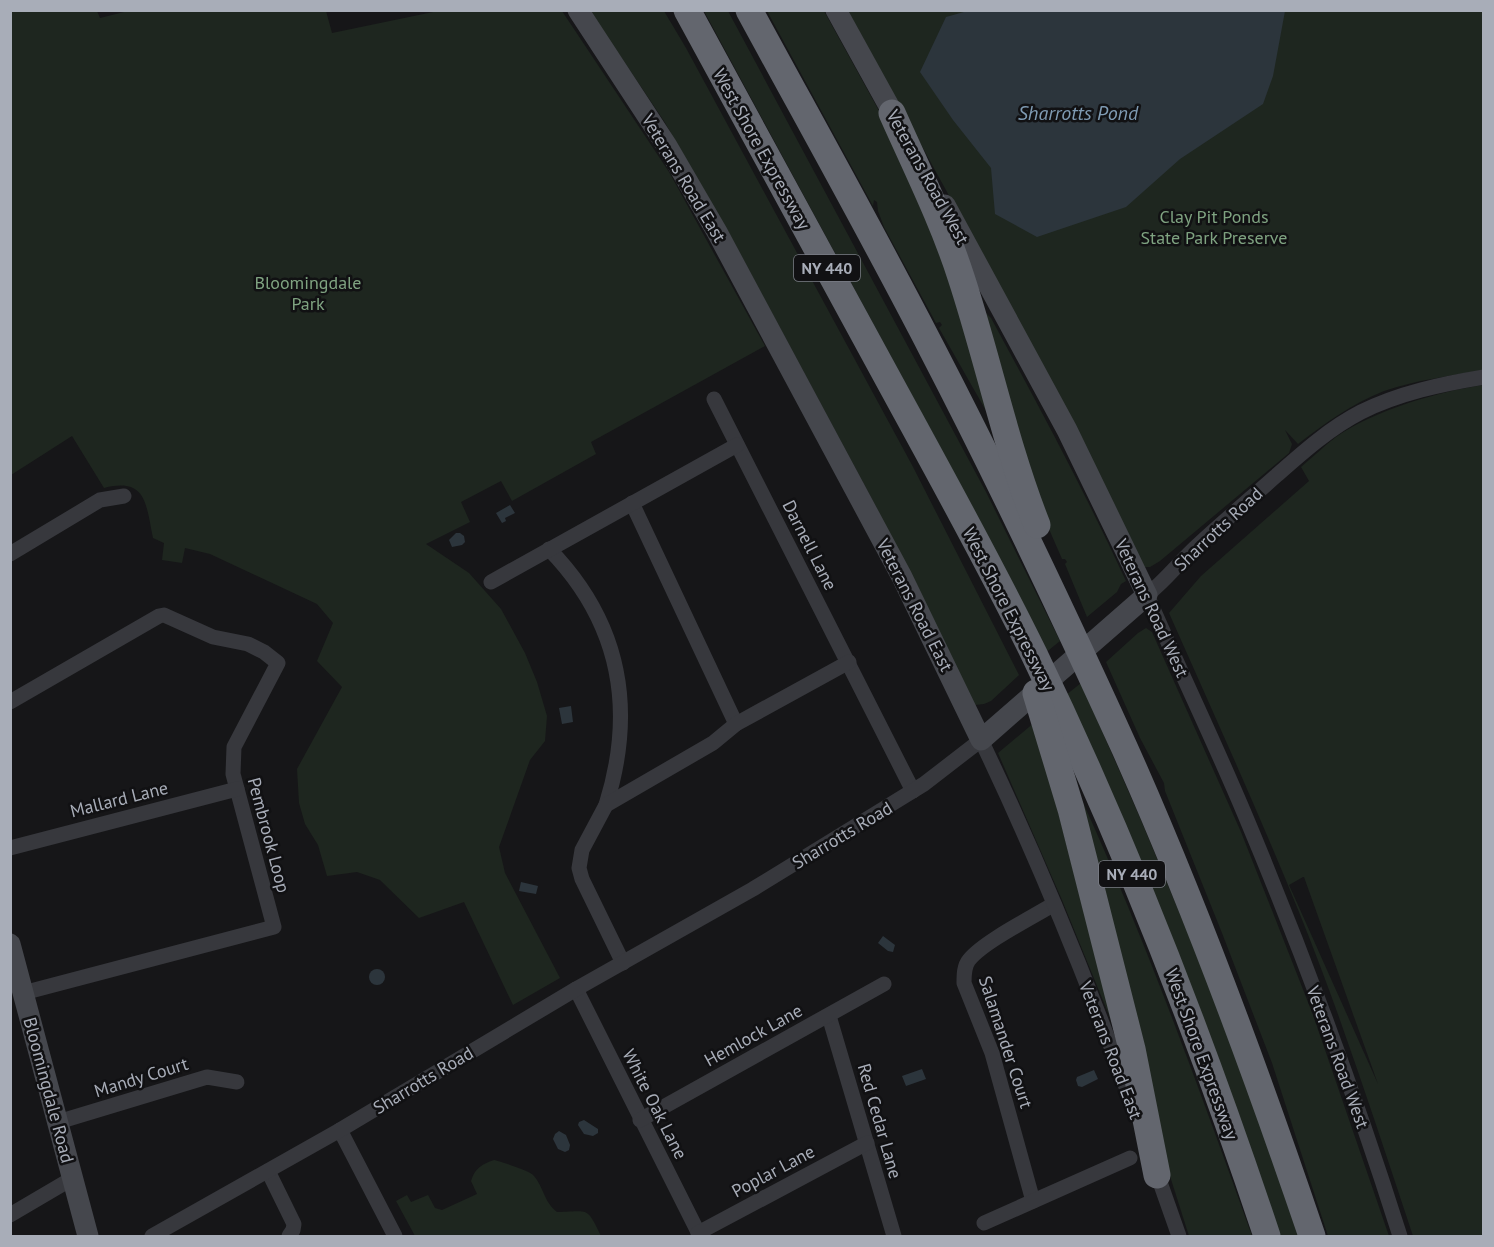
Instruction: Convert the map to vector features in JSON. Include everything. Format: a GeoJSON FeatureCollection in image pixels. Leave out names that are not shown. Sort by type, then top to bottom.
{"type":"FeatureCollection","features":[{"type":"Feature","properties":{"kind":"highway","name":"West Shore Expressway"},"geometry":{"type":"LineString","coordinates":[[687,10],[1034,655],[1134,879],[1207,1063],[1267,1236]]}},
{"type":"Feature","properties":{"kind":"highway","name":"NY 440"},"geometry":{"type":"LineString","coordinates":[[749,10],[957,396],[1043,573],[1144,793],[1220,977],[1312,1236]]}},
{"type":"Feature","properties":{"kind":"highway"},"geometry":{"type":"LineString","coordinates":[[892,113],[956,261],[1027,498],[1057,573],[1114,700],[1144,793]]}},
{"type":"Feature","properties":{"kind":"highway"},"geometry":{"type":"LineString","coordinates":[[966,526],[1031,679],[1057,758],[1132,1049],[1157,1174]]}},
{"type":"Feature","properties":{"kind":"street","name":"Veterans Road East"},"geometry":{"type":"LineString","coordinates":[[578,10],[667,146],[717,232],[988,733],[1106,1035],[1179,1236]]}},
{"type":"Feature","properties":{"kind":"street","name":"Veterans Road West"},"geometry":{"type":"LineString","coordinates":[[836,10],[1057,412],[1111,518],[1147,596],[1229,778],[1296,941],[1347,1078],[1400,1236]]}},
{"type":"Feature","properties":{"kind":"street","name":"Sharrotts Road"},"geometry":{"type":"LineString","coordinates":[[152,1236],[340,1130],[576,989],[753,889],[937,776],[1165,581],[1183,559],[1227,518],[1332,430],[1362,412],[1396,398],[1434,386],[1484,376]]}},
{"type":"Feature","properties":{"kind":"street","name":"Darnell Lane"},"geometry":{"type":"LineString","coordinates":[[714,399],[913,791]]}},
{"type":"Feature","properties":{"kind":"street"},"geometry":{"type":"LineString","coordinates":[[491,582],[737,445]]}},
{"type":"Feature","properties":{"kind":"street"},"geometry":{"type":"LineString","coordinates":[[10,554],[100,500],[124,496]]}},
{"type":"Feature","properties":{"kind":"street"},"geometry":{"type":"LineString","coordinates":[[632,503],[736,724]]}},
{"type":"Feature","properties":{"kind":"street"},"geometry":{"type":"LineString","coordinates":[[549,549],[579,584],[595,611],[615,667],[620,695],[620,743],[615,777],[606,805],[582,850],[579,868],[582,879],[623,963]]}},
{"type":"Feature","properties":{"kind":"street","name":"Pembrook Loop"},"geometry":{"type":"LineString","coordinates":[[10,702],[159,616],[170,616],[213,637],[248,644],[277,661],[279,666],[234,747],[233,774],[274,927],[23,993]]}},
{"type":"Feature","properties":{"kind":"street"},"geometry":{"type":"LineString","coordinates":[[606,805],[683,762],[713,743],[736,724],[849,663]]}},
{"type":"Feature","properties":{"kind":"street","name":"Mallard Lane"},"geometry":{"type":"LineString","coordinates":[[10,848],[237,789]]}},
{"type":"Feature","properties":{"kind":"street","name":"Salamander Court"},"geometry":{"type":"LineString","coordinates":[[1033,1201],[992,1053],[964,983],[964,972],[967,961],[982,948],[1054,904]]}},
{"type":"Feature","properties":{"kind":"street","name":"Bloomingdale Road"},"geometry":{"type":"LineString","coordinates":[[10,944],[88,1236]]}},
{"type":"Feature","properties":{"kind":"street","name":"Hemlock Lane"},"geometry":{"type":"LineString","coordinates":[[640,1120],[884,984]]}},
{"type":"Feature","properties":{"kind":"street","name":"White Oak Lane"},"geometry":{"type":"LineString","coordinates":[[576,989],[699,1235]]}},
{"type":"Feature","properties":{"kind":"street","name":"Red Cedar Lane"},"geometry":{"type":"LineString","coordinates":[[829,1016],[894,1236]]}},
{"type":"Feature","properties":{"kind":"street","name":"Mandy Court"},"geometry":{"type":"LineString","coordinates":[[58,1122],[207,1077],[237,1082]]}},
{"type":"Feature","properties":{"kind":"street"},"geometry":{"type":"LineString","coordinates":[[340,1130],[395,1236]]}},
{"type":"Feature","properties":{"kind":"street","name":"Poplar Lane"},"geometry":{"type":"LineString","coordinates":[[699,1235],[867,1143]]}},
{"type":"Feature","properties":{"kind":"street"},"geometry":{"type":"LineString","coordinates":[[984,1223],[1130,1158]]}},
{"type":"Feature","properties":{"kind":"street"},"geometry":{"type":"LineString","coordinates":[[268,1171],[294,1224],[289,1236]]}},
{"type":"Feature","properties":{"kind":"street"},"geometry":{"type":"LineString","coordinates":[[10,1215],[73,1178]]}},
{"type":"Feature","properties":{"kind":"green space","name":"Bloomingdale Park"},"geometry":{"type":"Polygon","coordinates":[[[11,11],[97,11],[100,18],[128,11],[326,11],[332,33],[438,11],[562,11],[669,172],[765,346],[591,442],[596,454],[512,501],[501,481],[461,502],[470,522],[426,544],[469,573],[501,609],[525,653],[547,716],[545,741],[530,760],[499,847],[505,873],[560,978],[513,1005],[464,902],[419,918],[380,880],[357,872],[327,876],[318,845],[305,824],[299,803],[297,769],[342,687],[317,661],[333,623],[317,604],[210,554],[185,548],[182,563],[162,560],[164,543],[153,538],[146,505],[137,490],[118,486],[104,488],[72,436],[11,475],[11,11]]]}},
{"type":"Feature","properties":{"kind":"green space"},"geometry":{"type":"Polygon","coordinates":[[[590,11],[664,11],[686,48],[912,465],[1019,675],[991,701],[975,705],[873,501],[729,233],[664,121],[590,11]]]}},
{"type":"Feature","properties":{"kind":"green space"},"geometry":{"type":"Polygon","coordinates":[[[704,11],[728,11],[986,492],[1060,641],[1044,654],[974,510],[704,11]]]}},
{"type":"Feature","properties":{"kind":"green space"},"geometry":{"type":"Polygon","coordinates":[[[767,11],[824,11],[900,149],[930,216],[989,416],[939,328],[942,325],[940,322],[936,323],[884,227],[877,202],[874,200],[873,206],[767,11]]]}},
{"type":"Feature","properties":{"kind":"green space","name":"Clay Pit Ponds State Park Preserve"},"geometry":{"type":"Polygon","coordinates":[[[848,11],[1483,11],[1483,370],[1421,381],[1384,391],[1350,408],[1298,444],[1285,430],[1292,444],[1289,453],[1160,561],[1150,567],[1145,567],[1011,309],[848,11]]]}},
{"type":"Feature","properties":{"kind":"green space"},"geometry":{"type":"Polygon","coordinates":[[[985,312],[991,318],[1061,449],[1126,581],[1121,584],[1117,592],[1087,617],[1065,564],[1067,562],[1062,559],[1042,513],[985,312]]]}},
{"type":"Feature","properties":{"kind":"green space"},"geometry":{"type":"Polygon","coordinates":[[[1483,385],[1483,1236],[1413,1236],[1359,1073],[1315,952],[1268,837],[1169,613],[1201,576],[1309,481],[1301,467],[1336,437],[1369,418],[1427,397],[1483,385]],[[1304,877],[1289,885],[1378,1084],[1304,877]]]}},
{"type":"Feature","properties":{"kind":"green space"},"geometry":{"type":"Polygon","coordinates":[[[1146,628],[1152,632],[1241,832],[1313,1015],[1389,1236],[1328,1236],[1272,1063],[1165,791],[1164,783],[1140,738],[1106,662],[1146,628]]]}},
{"type":"Feature","properties":{"kind":"green space"},"geometry":{"type":"Polygon","coordinates":[[[1081,683],[1221,1013],[1301,1236],[1278,1236],[1066,695],[1081,683]]]}},
{"type":"Feature","properties":{"kind":"green space"},"geometry":{"type":"Polygon","coordinates":[[[1035,722],[1113,1025],[998,753],[1035,722]]]}},
{"type":"Feature","properties":{"kind":"green space"},"geometry":{"type":"Polygon","coordinates":[[[1081,798],[1150,960],[1252,1236],[1189,1236],[1169,1173],[1081,798]]]}},
{"type":"Feature","properties":{"kind":"green space"},"geometry":{"type":"Polygon","coordinates":[[[494,1160],[532,1174],[549,1204],[557,1212],[585,1212],[592,1219],[601,1236],[415,1236],[396,1201],[407,1195],[411,1202],[428,1195],[435,1208],[442,1210],[477,1194],[471,1181],[475,1173],[480,1167],[494,1160]]]}},
{"type":"Feature","properties":{"kind":"water","name":"Sharrotts Pond"},"geometry":{"type":"Polygon","coordinates":[[[971,10],[1285,11],[1273,76],[1263,104],[1180,159],[1126,207],[1037,237],[995,214],[991,168],[953,120],[920,72],[946,17],[971,10]]]}},
{"type":"Feature","properties":{"kind":"water"},"geometry":{"type":"Polygon","coordinates":[[[510,505],[515,513],[505,518],[506,521],[502,523],[496,513],[510,505]]]}},
{"type":"Feature","properties":{"kind":"water"},"geometry":{"type":"Polygon","coordinates":[[[456,533],[464,536],[465,542],[452,547],[449,540],[456,533]]]}},
{"type":"Feature","properties":{"kind":"water"},"geometry":{"type":"Polygon","coordinates":[[[571,706],[573,722],[562,724],[559,708],[571,706]]]}},
{"type":"Feature","properties":{"kind":"water"},"geometry":{"type":"Polygon","coordinates":[[[521,882],[538,886],[536,894],[519,891],[521,882]]]}},
{"type":"Feature","properties":{"kind":"water"},"geometry":{"type":"Polygon","coordinates":[[[883,936],[895,945],[893,952],[878,943],[883,936]]]}},
{"type":"Feature","properties":{"kind":"water"},"geometry":{"type":"Polygon","coordinates":[[[377,969],[385,977],[377,985],[369,977],[377,969]]]}},
{"type":"Feature","properties":{"kind":"water"},"geometry":{"type":"Polygon","coordinates":[[[922,1069],[926,1079],[906,1086],[902,1076],[922,1069]]]}},
{"type":"Feature","properties":{"kind":"water"},"geometry":{"type":"Polygon","coordinates":[[[1094,1070],[1098,1079],[1082,1087],[1078,1086],[1077,1077],[1094,1070]]]}},
{"type":"Feature","properties":{"kind":"water"},"geometry":{"type":"Polygon","coordinates":[[[584,1120],[598,1129],[598,1133],[593,1136],[584,1134],[578,1125],[584,1120]]]}},
{"type":"Feature","properties":{"kind":"water"},"geometry":{"type":"Polygon","coordinates":[[[559,1131],[566,1135],[570,1145],[569,1150],[565,1152],[558,1149],[553,1139],[559,1131]]]}}]}
